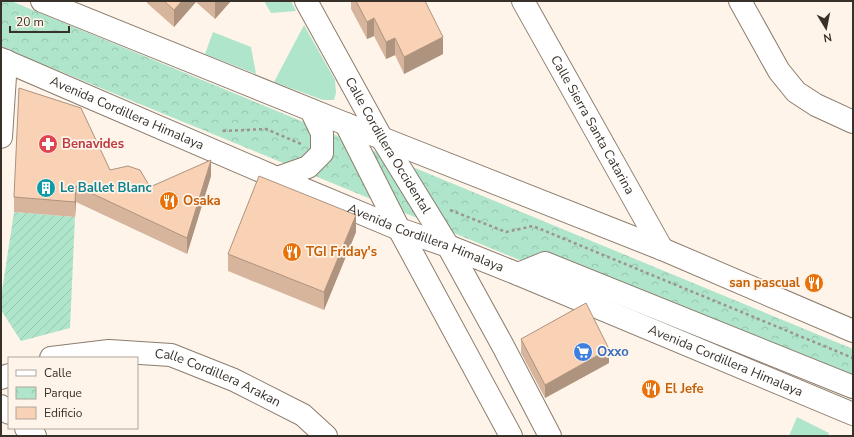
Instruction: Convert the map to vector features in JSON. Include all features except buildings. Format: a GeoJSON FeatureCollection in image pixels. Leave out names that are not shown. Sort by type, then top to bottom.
{"type":"FeatureCollection","features":[{"type":"Feature","properties":{"kind":"main road"},"geometry":{"type":"LineString","coordinates":[[42,1],[381,138],[662,248],[853,331]]}},
{"type":"Feature","properties":{"kind":"main road","name":"Calle Cordillera Occidental"},"geometry":{"type":"LineString","coordinates":[[306,1],[381,138],[448,246],[550,436]]}},
{"type":"Feature","properties":{"kind":"main road","name":"Calle Sierra Santa Catarina"},"geometry":{"type":"LineString","coordinates":[[523,1],[662,248]]}},
{"type":"Feature","properties":{"kind":"main road"},"geometry":{"type":"LineString","coordinates":[[740,1],[779,71],[796,92],[816,105],[853,122]]}},
{"type":"Feature","properties":{"kind":"main road"},"geometry":{"type":"LineString","coordinates":[[1,137],[4,60]]}},
{"type":"Feature","properties":{"kind":"main road","name":"Avenida Cordillera Himalaya"},"geometry":{"type":"LineString","coordinates":[[4,60],[276,178],[399,229],[448,246],[518,274],[853,414]]}},
{"type":"Feature","properties":{"kind":"main road"},"geometry":{"type":"LineString","coordinates":[[276,178],[308,167],[322,153],[322,134],[311,110]]}},
{"type":"Feature","properties":{"kind":"main road","name":"Calle Cordillera Occidental"},"geometry":{"type":"LineString","coordinates":[[346,124],[399,229],[511,436]]}},
{"type":"Feature","properties":{"kind":"main road"},"geometry":{"type":"LineString","coordinates":[[518,274],[545,263],[853,387]]}},
{"type":"Feature","properties":{"kind":"main road","name":"Calle Cordillera Arakan"},"geometry":{"type":"LineString","coordinates":[[59,357],[109,351],[171,355],[234,380],[303,415],[326,436]]}},
{"type":"Feature","properties":{"kind":"main road"},"geometry":{"type":"LineString","coordinates":[[27,429],[35,436]]}},
{"type":"Feature","properties":{"kind":"green space"},"geometry":{"type":"Polygon","coordinates":[[[1,1],[11,1],[853,349],[853,397],[1,47],[1,1]]]}},
{"type":"Feature","properties":{"kind":"green space"},"geometry":{"type":"Polygon","coordinates":[[[264,1],[291,1],[296,11],[271,13],[264,1]]]}},
{"type":"Feature","properties":{"kind":"green space"},"geometry":{"type":"Polygon","coordinates":[[[304,25],[335,80],[336,93],[334,100],[323,100],[274,82],[304,25]]]}},
{"type":"Feature","properties":{"kind":"green space"},"geometry":{"type":"Polygon","coordinates":[[[213,32],[251,47],[256,74],[205,54],[213,32]]]}},
{"type":"Feature","properties":{"kind":"green space"},"geometry":{"type":"Polygon","coordinates":[[[14,212],[75,217],[70,328],[21,341],[1,310],[1,298],[14,212]]]}},
{"type":"Feature","properties":{"kind":"green space"},"geometry":{"type":"Polygon","coordinates":[[[797,417],[829,433],[828,436],[789,436],[797,417]]]}},
{"type":"Feature","properties":{"kind":"place","name":"Benavides"},"geometry":{"type":"Point","coordinates":[48,144]}},
{"type":"Feature","properties":{"kind":"place","name":"Le Ballet Blanc"},"geometry":{"type":"Point","coordinates":[46,188]}},
{"type":"Feature","properties":{"kind":"place","name":"Osaka"},"geometry":{"type":"Point","coordinates":[169,201]}},
{"type":"Feature","properties":{"kind":"place","name":"TGI Friday's"},"geometry":{"type":"Point","coordinates":[292,252]}},
{"type":"Feature","properties":{"kind":"place","name":"san pascual"},"geometry":{"type":"Point","coordinates":[814,283]}},
{"type":"Feature","properties":{"kind":"place","name":"Oxxo"},"geometry":{"type":"Point","coordinates":[583,352]}},
{"type":"Feature","properties":{"kind":"place","name":"El Jefe"},"geometry":{"type":"Point","coordinates":[651,389]}}]}
